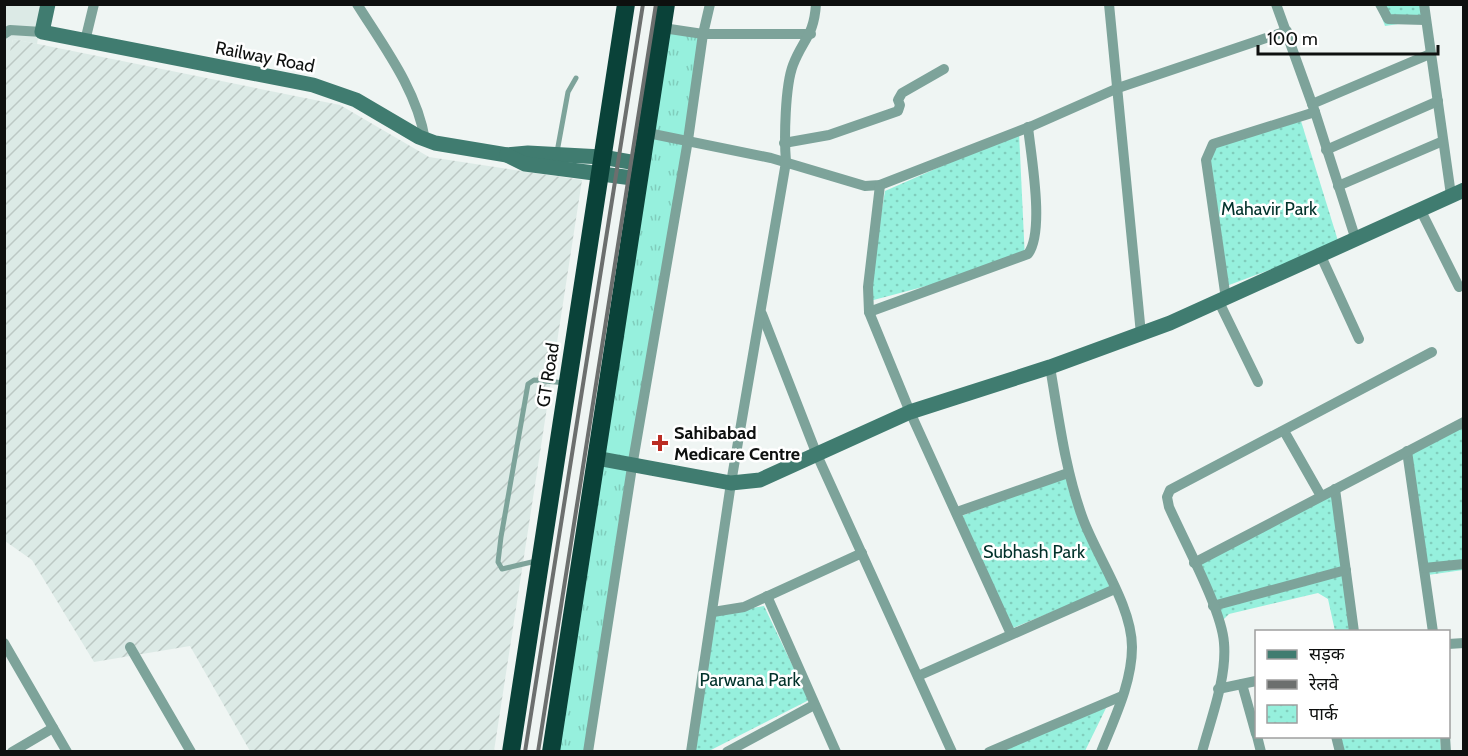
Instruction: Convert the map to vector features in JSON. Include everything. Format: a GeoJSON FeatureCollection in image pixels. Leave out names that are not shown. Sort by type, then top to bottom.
{"type":"FeatureCollection","features":[{"type":"Feature","properties":{"kind":"highway","name":"GT Road"},"geometry":{"type":"LineString","coordinates":[[511,752],[626,4]]}},
{"type":"Feature","properties":{"kind":"highway"},"geometry":{"type":"LineString","coordinates":[[552,752],[666,4]]}},
{"type":"Feature","properties":{"kind":"street"},"geometry":{"type":"LineString","coordinates":[[42,32],[48,4]]}},
{"type":"Feature","properties":{"kind":"street"},"geometry":{"type":"LineString","coordinates":[[85,40],[94,4]]}},
{"type":"Feature","properties":{"kind":"street"},"geometry":{"type":"LineString","coordinates":[[357,4],[411,92],[422,120],[425,140]]}},
{"type":"Feature","properties":{"kind":"street"},"geometry":{"type":"LineString","coordinates":[[588,752],[632,467],[688,140],[702,34],[710,4]]}},
{"type":"Feature","properties":{"kind":"street"},"geometry":{"type":"LineString","coordinates":[[691,752],[714,612],[731,483],[786,162],[784,143],[792,68],[811,34],[816,4]]}},
{"type":"Feature","properties":{"kind":"street"},"geometry":{"type":"LineString","coordinates":[[1109,4],[1141,334]]}},
{"type":"Feature","properties":{"kind":"street"},"geometry":{"type":"LineString","coordinates":[[1276,4],[1314,108],[1354,237]]}},
{"type":"Feature","properties":{"kind":"street"},"geometry":{"type":"LineString","coordinates":[[1380,4],[1388,19],[1425,20]]}},
{"type":"Feature","properties":{"kind":"street"},"geometry":{"type":"LineString","coordinates":[[596,458],[632,467],[731,483],[760,480],[910,412],[1050,367],[1141,334],[1223,300],[1354,237],[1457,192],[1443,141],[1424,4]]}},
{"type":"Feature","properties":{"kind":"street"},"geometry":{"type":"LineString","coordinates":[[663,28],[702,34],[811,34]]}},
{"type":"Feature","properties":{"kind":"street","name":"Railway Road"},"geometry":{"type":"LineString","coordinates":[[4,34],[10,30],[42,32],[339,93],[425,140],[507,155],[556,154],[641,172]]}},
{"type":"Feature","properties":{"kind":"street"},"geometry":{"type":"LineString","coordinates":[[648,133],[786,162],[865,186],[880,185],[1028,127],[1118,88],[1287,31]]}},
{"type":"Feature","properties":{"kind":"street"},"geometry":{"type":"LineString","coordinates":[[1258,382],[1223,300],[1207,173],[1208,150],[1213,144],[1314,108],[1430,54]]}},
{"type":"Feature","properties":{"kind":"street"},"geometry":{"type":"LineString","coordinates":[[784,143],[830,135],[898,111],[898,100],[902,93],[944,69]]}},
{"type":"Feature","properties":{"kind":"street"},"geometry":{"type":"LineString","coordinates":[[1326,150],[1438,101]]}},
{"type":"Feature","properties":{"kind":"street"},"geometry":{"type":"LineString","coordinates":[[869,312],[1028,254],[1033,248],[1036,227],[1028,127]]}},
{"type":"Feature","properties":{"kind":"street"},"geometry":{"type":"LineString","coordinates":[[1338,186],[1443,141]]}},
{"type":"Feature","properties":{"kind":"street","name":"Railway Road"},"geometry":{"type":"LineString","coordinates":[[507,155],[525,164],[601,165]]}},
{"type":"Feature","properties":{"kind":"street"},"geometry":{"type":"LineString","coordinates":[[880,185],[868,288],[869,312],[910,412],[1011,634]]}},
{"type":"Feature","properties":{"kind":"street"},"geometry":{"type":"LineString","coordinates":[[1420,208],[1459,287]]}},
{"type":"Feature","properties":{"kind":"street"},"geometry":{"type":"LineString","coordinates":[[1320,254],[1359,339]]}},
{"type":"Feature","properties":{"kind":"street"},"geometry":{"type":"LineString","coordinates":[[762,312],[817,455],[952,752]]}},
{"type":"Feature","properties":{"kind":"street"},"geometry":{"type":"LineString","coordinates":[[1202,752],[1218,689],[1224,644],[1213,606],[1169,507],[1167,497],[1170,490],[1432,352]]}},
{"type":"Feature","properties":{"kind":"street"},"geometry":{"type":"LineString","coordinates":[[1050,367],[1068,473],[1092,543],[1115,589],[1132,644],[1132,661],[1122,696],[1101,752]]}},
{"type":"Feature","properties":{"kind":"street"},"geometry":{"type":"LineString","coordinates":[[1194,563],[1464,422]]}},
{"type":"Feature","properties":{"kind":"street"},"geometry":{"type":"LineString","coordinates":[[1284,431],[1320,496]]}},
{"type":"Feature","properties":{"kind":"street"},"geometry":{"type":"LineString","coordinates":[[1407,452],[1433,630]]}},
{"type":"Feature","properties":{"kind":"street"},"geometry":{"type":"LineString","coordinates":[[957,512],[1068,473]]}},
{"type":"Feature","properties":{"kind":"street"},"geometry":{"type":"LineString","coordinates":[[1335,489],[1354,630]]}},
{"type":"Feature","properties":{"kind":"street"},"geometry":{"type":"LineString","coordinates":[[714,612],[744,607],[862,553]]}},
{"type":"Feature","properties":{"kind":"street"},"geometry":{"type":"LineString","coordinates":[[1424,568],[1464,564]]}},
{"type":"Feature","properties":{"kind":"street"},"geometry":{"type":"LineString","coordinates":[[1213,606],[1346,570]]}},
{"type":"Feature","properties":{"kind":"street"},"geometry":{"type":"LineString","coordinates":[[918,675],[1115,589]]}},
{"type":"Feature","properties":{"kind":"street"},"geometry":{"type":"LineString","coordinates":[[767,596],[836,752]]}},
{"type":"Feature","properties":{"kind":"street"},"geometry":{"type":"LineString","coordinates":[[4,643],[67,752]]}},
{"type":"Feature","properties":{"kind":"street"},"geometry":{"type":"LineString","coordinates":[[130,646],[191,752]]}},
{"type":"Feature","properties":{"kind":"street"},"geometry":{"type":"LineString","coordinates":[[1218,689],[1255,681]]}},
{"type":"Feature","properties":{"kind":"street"},"geometry":{"type":"LineString","coordinates":[[1242,684],[1255,728]]}},
{"type":"Feature","properties":{"kind":"street"},"geometry":{"type":"LineString","coordinates":[[989,752],[1122,696]]}},
{"type":"Feature","properties":{"kind":"street"},"geometry":{"type":"LineString","coordinates":[[727,752],[814,705]]}},
{"type":"Feature","properties":{"kind":"street"},"geometry":{"type":"LineString","coordinates":[[12,752],[53,728]]}},
{"type":"Feature","properties":{"kind":"lane"},"geometry":{"type":"LineString","coordinates":[[556,154],[568,92],[576,78]]}},
{"type":"Feature","properties":{"kind":"lane"},"geometry":{"type":"LineString","coordinates":[[540,560],[502,569],[498,562],[499,545],[528,384],[534,380],[568,383]]}},
{"type":"Feature","properties":{"kind":"shaded area"},"geometry":{"type":"Polygon","coordinates":[[[5,5],[43,5],[37,44],[13,39],[5,76],[5,5]]]}},
{"type":"Feature","properties":{"kind":"shaded area"},"geometry":{"type":"Polygon","coordinates":[[[13,39],[340,105],[429,157],[582,180],[494,751],[250,751],[190,646],[94,662],[32,560],[5,541],[4,76],[13,39]]]}},
{"type":"Feature","properties":{"kind":"green space"},"geometry":{"type":"Polygon","coordinates":[[[1377,5],[1424,5],[1425,20],[1385,26],[1377,5]]]}},
{"type":"Feature","properties":{"kind":"green space"},"geometry":{"type":"Polygon","coordinates":[[[662,31],[702,34],[589,751],[551,752],[662,31]]]}},
{"type":"Feature","properties":{"kind":"green space","name":"Mahavir Park"},"geometry":{"type":"Polygon","coordinates":[[[1301,121],[1339,244],[1221,288],[1206,150],[1301,121]]]}},
{"type":"Feature","properties":{"kind":"green space"},"geometry":{"type":"Polygon","coordinates":[[[1019,132],[1025,260],[866,302],[885,191],[1019,132]]]}},
{"type":"Feature","properties":{"kind":"green space"},"geometry":{"type":"Polygon","coordinates":[[[1463,421],[1463,570],[1421,576],[1407,451],[1463,421]]]}},
{"type":"Feature","properties":{"kind":"green space","name":"Subhash Park"},"geometry":{"type":"Polygon","coordinates":[[[1066,476],[1110,588],[1006,631],[956,518],[1066,476]]]}},
{"type":"Feature","properties":{"kind":"green space"},"geometry":{"type":"Polygon","coordinates":[[[1332,492],[1351,630],[1335,630],[1328,599],[1318,593],[1229,614],[1221,622],[1196,566],[1332,492]]]}},
{"type":"Feature","properties":{"kind":"green space","name":"Parwana Park"},"geometry":{"type":"Polygon","coordinates":[[[764,606],[809,700],[709,751],[694,752],[716,614],[764,606]]]}},
{"type":"Feature","properties":{"kind":"green space"},"geometry":{"type":"Polygon","coordinates":[[[1108,704],[1085,751],[997,751],[1108,704]]]}},
{"type":"Feature","properties":{"kind":"green space"},"geometry":{"type":"Polygon","coordinates":[[[1340,738],[1440,738],[1441,751],[1344,751],[1340,738]]]}},
{"type":"Feature","properties":{"kind":"railway"},"geometry":{"type":"LineString","coordinates":[[525,752],[643,4]]}},
{"type":"Feature","properties":{"kind":"railway"},"geometry":{"type":"LineString","coordinates":[[538,752],[656,4]]}},
{"type":"Feature","properties":{"kind":"place","name":"Sahibabad Medicare Centre"},"geometry":{"type":"Point","coordinates":[660,443]}}]}
